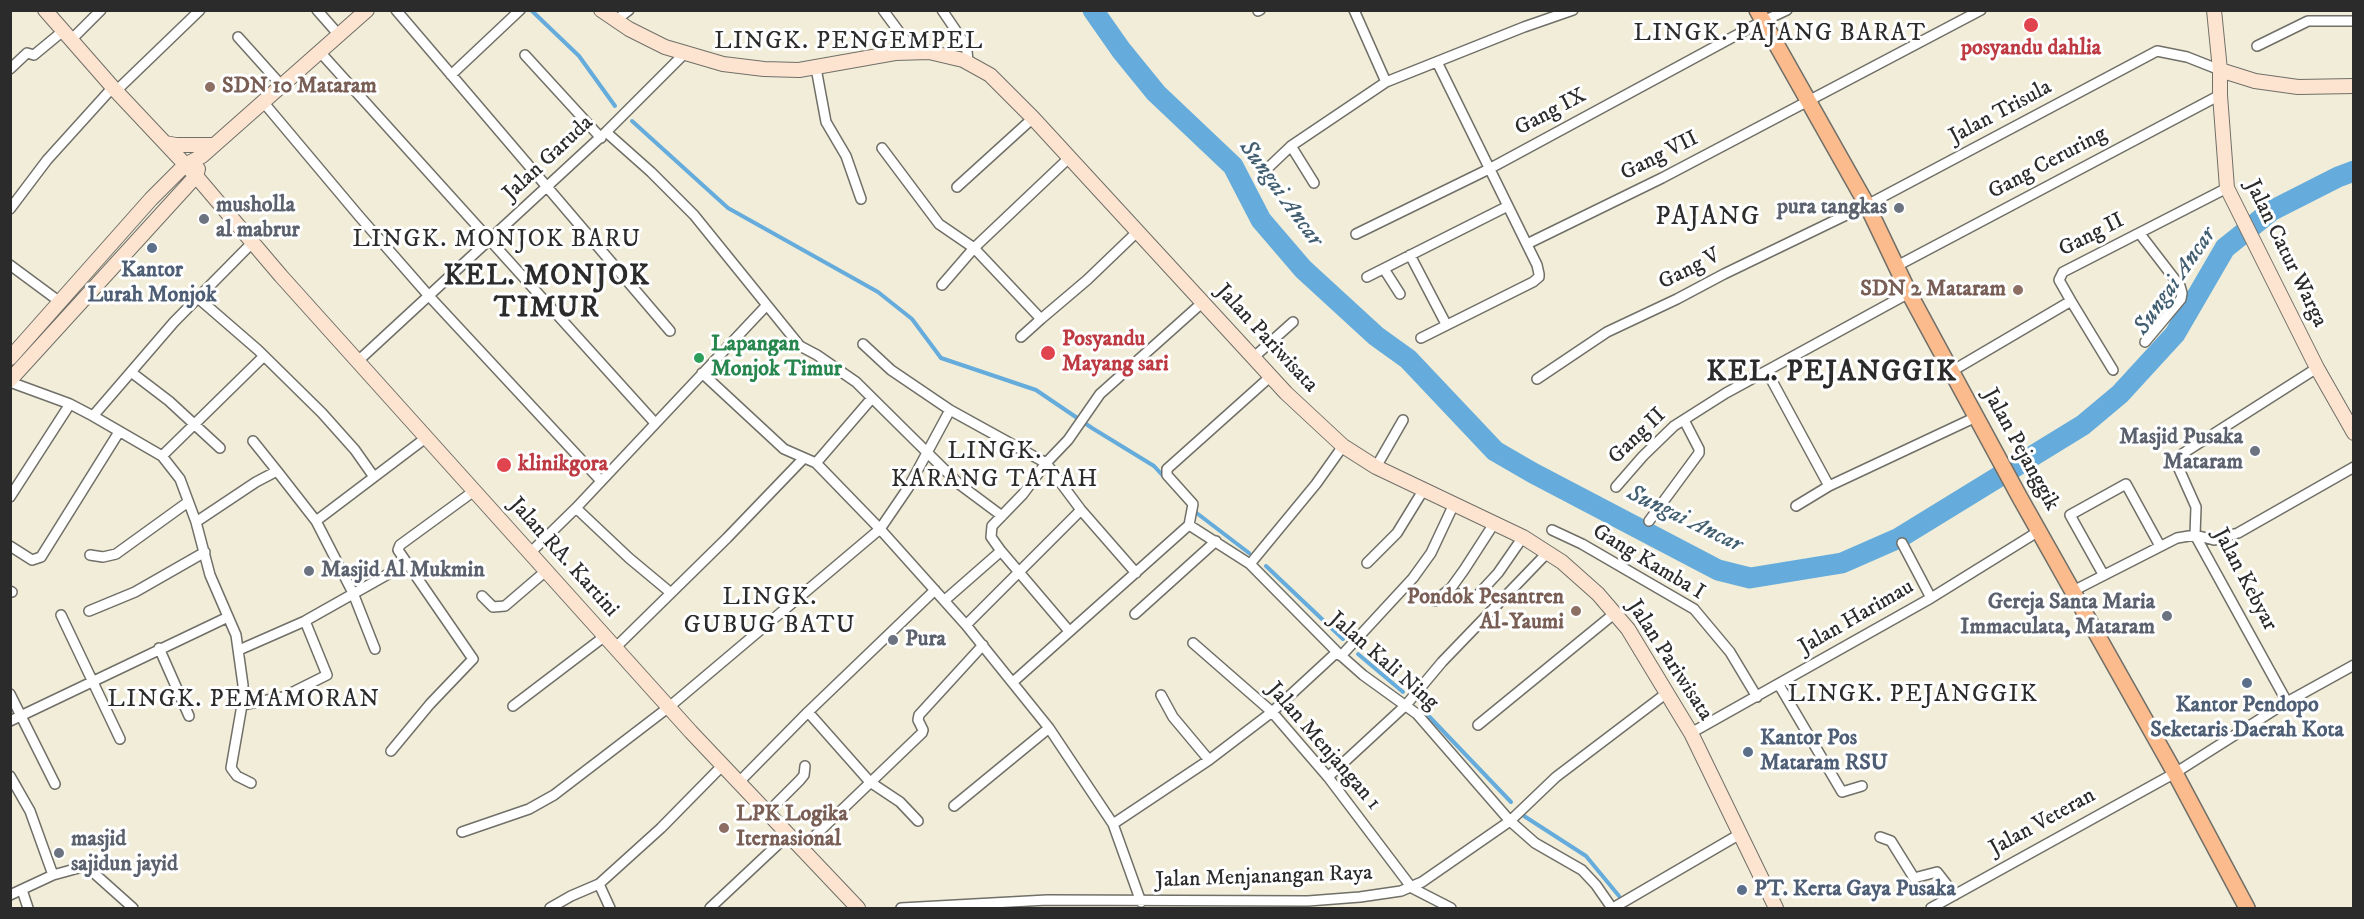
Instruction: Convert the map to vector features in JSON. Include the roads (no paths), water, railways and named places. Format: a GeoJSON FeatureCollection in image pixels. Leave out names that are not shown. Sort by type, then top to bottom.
{"type":"FeatureCollection","features":[{"type":"Feature","properties":{"kind":"main road","name":"Jalan Pejanggik"},"geometry":{"type":"LineString","coordinates":[[1760,16],[1867,205],[1909,293],[2019,496],[2175,773],[2247,909]]}},
{"type":"Feature","properties":{"kind":"street","name":"Jalan RA. Kartini"},"geometry":{"type":"LineString","coordinates":[[45,10],[722,766],[858,909]]}},
{"type":"Feature","properties":{"kind":"street"},"geometry":{"type":"LineString","coordinates":[[10,69],[27,53],[34,55],[101,10]]}},
{"type":"Feature","properties":{"kind":"street"},"geometry":{"type":"LineString","coordinates":[[10,209],[47,160],[115,89],[200,10]]}},
{"type":"Feature","properties":{"kind":"street"},"geometry":{"type":"LineString","coordinates":[[317,10],[339,35]]}},
{"type":"Feature","properties":{"kind":"street"},"geometry":{"type":"LineString","coordinates":[[10,358],[151,199],[185,165],[202,156],[367,10]]}},
{"type":"Feature","properties":{"kind":"street"},"geometry":{"type":"LineString","coordinates":[[396,10],[670,331]]}},
{"type":"Feature","properties":{"kind":"street"},"geometry":{"type":"LineString","coordinates":[[451,75],[520,10]]}},
{"type":"Feature","properties":{"kind":"street","name":"Jalan Pariwisata"},"geometry":{"type":"LineString","coordinates":[[601,10],[615,21],[647,39],[684,54],[743,68],[784,70],[816,68],[895,53],[914,52],[943,54],[968,62],[1001,84],[1303,411],[1343,446],[1376,467],[1495,522],[1548,552],[1585,582],[1615,613],[1628,629],[1668,692],[1691,733],[1776,909]]}},
{"type":"Feature","properties":{"kind":"street"},"geometry":{"type":"LineString","coordinates":[[615,21],[628,10]]}},
{"type":"Feature","properties":{"kind":"street"},"geometry":{"type":"LineString","coordinates":[[883,10],[914,52]]}},
{"type":"Feature","properties":{"kind":"street"},"geometry":{"type":"LineString","coordinates":[[942,10],[963,41],[968,62]]}},
{"type":"Feature","properties":{"kind":"street"},"geometry":{"type":"LineString","coordinates":[[1354,10],[1386,82]]}},
{"type":"Feature","properties":{"kind":"street"},"geometry":{"type":"LineString","coordinates":[[1270,166],[1291,146],[1386,82],[1574,10]]}},
{"type":"Feature","properties":{"kind":"street","name":"Gang IX"},"geometry":{"type":"LineString","coordinates":[[1356,234],[1489,169],[1760,16],[1787,10]]}},
{"type":"Feature","properties":{"kind":"street","name":"Gang VII"},"geometry":{"type":"LineString","coordinates":[[1527,244],[1662,178],[1982,10]]}},
{"type":"Feature","properties":{"kind":"street","name":"Jalan Catur Warga"},"geometry":{"type":"LineString","coordinates":[[2214,10],[2227,188],[2317,368],[2354,433]]}},
{"type":"Feature","properties":{"kind":"street"},"geometry":{"type":"LineString","coordinates":[[2257,46],[2307,21],[2354,21]]}},
{"type":"Feature","properties":{"kind":"street"},"geometry":{"type":"LineString","coordinates":[[238,37],[282,86]]}},
{"type":"Feature","properties":{"kind":"street","name":"Jalan Trisula"},"geometry":{"type":"LineString","coordinates":[[1867,205],[2157,51],[2187,57],[2220,70]]}},
{"type":"Feature","properties":{"kind":"street"},"geometry":{"type":"LineString","coordinates":[[320,52],[655,423]]}},
{"type":"Feature","properties":{"kind":"street","name":"Jalan Garuda"},"geometry":{"type":"LineString","coordinates":[[358,362],[603,135],[684,54]]}},
{"type":"Feature","properties":{"kind":"street"},"geometry":{"type":"LineString","coordinates":[[525,55],[603,135],[651,172],[694,214],[800,346],[856,382],[959,484],[1002,516]]}},
{"type":"Feature","properties":{"kind":"street"},"geometry":{"type":"LineString","coordinates":[[1421,338],[1539,277],[1527,244],[1437,62]]}},
{"type":"Feature","properties":{"kind":"street"},"geometry":{"type":"LineString","coordinates":[[816,68],[826,122],[846,156],[861,199]]}},
{"type":"Feature","properties":{"kind":"street"},"geometry":{"type":"LineString","coordinates":[[2220,70],[2255,81],[2298,87],[2354,86]]}},
{"type":"Feature","properties":{"kind":"street","name":"Gang Ceruring"},"geometry":{"type":"LineString","coordinates":[[1895,267],[2220,95]]}},
{"type":"Feature","properties":{"kind":"street"},"geometry":{"type":"LineString","coordinates":[[264,103],[429,296],[601,481]]}},
{"type":"Feature","properties":{"kind":"street"},"geometry":{"type":"LineString","coordinates":[[957,187],[1033,118]]}},
{"type":"Feature","properties":{"kind":"street"},"geometry":{"type":"LineString","coordinates":[[165,143],[214,145]]}},
{"type":"Feature","properties":{"kind":"street"},"geometry":{"type":"LineString","coordinates":[[1291,146],[1314,183]]}},
{"type":"Feature","properties":{"kind":"street"},"geometry":{"type":"LineString","coordinates":[[882,148],[939,224],[974,248],[1041,319]]}},
{"type":"Feature","properties":{"kind":"street"},"geometry":{"type":"LineString","coordinates":[[202,156],[196,176],[10,381],[70,404],[93,416],[162,456],[180,479],[196,522],[217,594],[236,635],[243,685],[242,705],[231,768],[237,776],[251,783]]}},
{"type":"Feature","properties":{"kind":"street"},"geometry":{"type":"LineString","coordinates":[[942,285],[974,248],[1070,157]]}},
{"type":"Feature","properties":{"kind":"street","name":"Gang II"},"geometry":{"type":"LineString","coordinates":[[2071,301],[2059,280],[2063,272],[2227,188]]}},
{"type":"Feature","properties":{"kind":"street","name":"Gang V"},"geometry":{"type":"LineString","coordinates":[[1537,379],[1607,332],[1867,205]]}},
{"type":"Feature","properties":{"kind":"street"},"geometry":{"type":"LineString","coordinates":[[1367,277],[1508,206]]}},
{"type":"Feature","properties":{"kind":"street"},"geometry":{"type":"LineString","coordinates":[[1021,337],[1087,280],[1137,232]]}},
{"type":"Feature","properties":{"kind":"street"},"geometry":{"type":"LineString","coordinates":[[2140,234],[2180,286],[2182,293],[2181,299],[2145,342]]}},
{"type":"Feature","properties":{"kind":"street"},"geometry":{"type":"LineString","coordinates":[[93,416],[198,298],[252,243]]}},
{"type":"Feature","properties":{"kind":"street"},"geometry":{"type":"LineString","coordinates":[[1410,255],[1446,324]]}},
{"type":"Feature","properties":{"kind":"street"},"geometry":{"type":"LineString","coordinates":[[10,265],[60,302]]}},
{"type":"Feature","properties":{"kind":"street"},"geometry":{"type":"LineString","coordinates":[[1384,269],[1400,294]]}},
{"type":"Feature","properties":{"kind":"street","name":"Gang II"},"geometry":{"type":"LineString","coordinates":[[1616,487],[1658,440],[1683,420],[1726,393],[1909,293]]}},
{"type":"Feature","properties":{"kind":"street"},"geometry":{"type":"LineString","coordinates":[[198,298],[264,356],[322,413],[355,450],[374,477]]}},
{"type":"Feature","properties":{"kind":"street"},"geometry":{"type":"LineString","coordinates":[[1952,371],[2071,301],[2113,370]]}},
{"type":"Feature","properties":{"kind":"street"},"geometry":{"type":"LineString","coordinates":[[1069,631],[1001,551],[991,537],[992,526],[1023,494],[1087,410],[1113,381],[1203,302]]}},
{"type":"Feature","properties":{"kind":"street"},"geometry":{"type":"LineString","coordinates":[[531,552],[576,508],[766,306]]}},
{"type":"Feature","properties":{"kind":"street"},"geometry":{"type":"LineString","coordinates":[[1254,357],[1293,322]]}},
{"type":"Feature","properties":{"kind":"street"},"geometry":{"type":"LineString","coordinates":[[863,344],[891,370],[950,410],[1046,463],[1081,510],[1136,573]]}},
{"type":"Feature","properties":{"kind":"street"},"geometry":{"type":"LineString","coordinates":[[162,456],[264,356]]}},
{"type":"Feature","properties":{"kind":"street","name":"Jalan Kebyar"},"geometry":{"type":"LineString","coordinates":[[2287,702],[2195,535],[2196,507],[2179,469],[2182,454],[2317,368]]}},
{"type":"Feature","properties":{"kind":"street"},"geometry":{"type":"LineString","coordinates":[[1769,371],[1771,380],[1829,486]]}},
{"type":"Feature","properties":{"kind":"street"},"geometry":{"type":"LineString","coordinates":[[130,372],[195,423],[220,448]]}},
{"type":"Feature","properties":{"kind":"street"},"geometry":{"type":"LineString","coordinates":[[702,373],[784,449],[816,464],[880,529],[966,624],[1049,728],[1113,824],[1141,902]]}},
{"type":"Feature","properties":{"kind":"street"},"geometry":{"type":"LineString","coordinates":[[1013,682],[1136,573],[1190,521],[1194,506],[1167,474],[1167,469],[1271,376]]}},
{"type":"Feature","properties":{"kind":"street"},"geometry":{"type":"LineString","coordinates":[[816,464],[872,398]]}},
{"type":"Feature","properties":{"kind":"street"},"geometry":{"type":"LineString","coordinates":[[10,497],[70,404]]}},
{"type":"Feature","properties":{"kind":"street"},"geometry":{"type":"LineString","coordinates":[[462,832],[540,804],[669,707],[880,529],[908,488],[950,410]]}},
{"type":"Feature","properties":{"kind":"street"},"geometry":{"type":"LineString","coordinates":[[1796,506],[1829,486],[1976,417]]}},
{"type":"Feature","properties":{"kind":"street"},"geometry":{"type":"LineString","coordinates":[[1376,467],[1403,420]]}},
{"type":"Feature","properties":{"kind":"street"},"geometry":{"type":"LineString","coordinates":[[1649,521],[1698,453],[1699,449],[1683,420]]}},
{"type":"Feature","properties":{"kind":"street"},"geometry":{"type":"LineString","coordinates":[[10,546],[32,560],[41,557],[119,432]]}},
{"type":"Feature","properties":{"kind":"street"},"geometry":{"type":"LineString","coordinates":[[316,521],[426,437]]}},
{"type":"Feature","properties":{"kind":"street"},"geometry":{"type":"LineString","coordinates":[[254,441],[316,521],[353,593],[375,649]]}},
{"type":"Feature","properties":{"kind":"street"},"geometry":{"type":"LineString","coordinates":[[1250,564],[1316,484],[1343,446]]}},
{"type":"Feature","properties":{"kind":"street"},"geometry":{"type":"LineString","coordinates":[[616,647],[803,459]]}},
{"type":"Feature","properties":{"kind":"street"},"geometry":{"type":"LineString","coordinates":[[2073,591],[2177,538],[2195,535],[2209,540],[2228,537],[2354,467]]}},
{"type":"Feature","properties":{"kind":"street"},"geometry":{"type":"LineString","coordinates":[[196,522],[277,471]]}},
{"type":"Feature","properties":{"kind":"street"},"geometry":{"type":"LineString","coordinates":[[2103,574],[2070,515],[2126,484],[2160,546]]}},
{"type":"Feature","properties":{"kind":"street"},"geometry":{"type":"LineString","coordinates":[[1367,563],[1397,533],[1424,489]]}},
{"type":"Feature","properties":{"kind":"street"},"geometry":{"type":"LineString","coordinates":[[391,751],[430,704],[474,659],[398,552],[400,545],[474,490]]}},
{"type":"Feature","properties":{"kind":"street"},"geometry":{"type":"LineString","coordinates":[[90,555],[103,557],[116,554],[188,502]]}},
{"type":"Feature","properties":{"kind":"street"},"geometry":{"type":"LineString","coordinates":[[1113,824],[1209,760],[1272,712],[1339,654],[1413,578],[1431,553],[1454,504]]}},
{"type":"Feature","properties":{"kind":"street"},"geometry":{"type":"LineString","coordinates":[[576,508],[629,558],[671,593]]}},
{"type":"Feature","properties":{"kind":"street"},"geometry":{"type":"LineString","coordinates":[[966,624],[1081,510]]}},
{"type":"Feature","properties":{"kind":"street","name":"Jalan Kali Ning"},"geometry":{"type":"LineString","coordinates":[[1190,521],[1250,564],[1339,654],[1363,675],[1406,705],[1434,732],[1510,821],[1535,843],[1582,870],[1614,908]]}},
{"type":"Feature","properties":{"kind":"street"},"geometry":{"type":"LineString","coordinates":[[1435,601],[1451,588],[1495,522]]}},
{"type":"Feature","properties":{"kind":"street","name":"Gang Kamba I"},"geometry":{"type":"LineString","coordinates":[[1552,530],[1592,550],[1694,609],[1730,652],[1757,697]]}},
{"type":"Feature","properties":{"kind":"street","name":"Jalan Harimau"},"geometry":{"type":"LineString","coordinates":[[1691,733],[1931,598],[2039,531]]}},
{"type":"Feature","properties":{"kind":"street"},"geometry":{"type":"LineString","coordinates":[[1459,594],[1465,600],[1474,599],[1498,573],[1523,537]]}},
{"type":"Feature","properties":{"kind":"street"},"geometry":{"type":"LineString","coordinates":[[1135,615],[1216,541]]}},
{"type":"Feature","properties":{"kind":"street"},"geometry":{"type":"LineString","coordinates":[[1902,543],[1931,598]]}},
{"type":"Feature","properties":{"kind":"street"},"geometry":{"type":"LineString","coordinates":[[945,600],[1001,551]]}},
{"type":"Feature","properties":{"kind":"street"},"geometry":{"type":"LineString","coordinates":[[89,611],[135,592],[204,552]]}},
{"type":"Feature","properties":{"kind":"street"},"geometry":{"type":"LineString","coordinates":[[1328,777],[1406,705],[1442,662],[1548,552]]}},
{"type":"Feature","properties":{"kind":"street"},"geometry":{"type":"LineString","coordinates":[[239,650],[305,621],[406,564]]}},
{"type":"Feature","properties":{"kind":"street"},"geometry":{"type":"LineString","coordinates":[[482,596],[493,606],[505,606],[547,570]]}},
{"type":"Feature","properties":{"kind":"street"},"geometry":{"type":"LineString","coordinates":[[739,782],[935,590]]}},
{"type":"Feature","properties":{"kind":"street"},"geometry":{"type":"LineString","coordinates":[[1478,724],[1615,613]]}},
{"type":"Feature","properties":{"kind":"street"},"geometry":{"type":"LineString","coordinates":[[61,615],[120,739]]}},
{"type":"Feature","properties":{"kind":"street"},"geometry":{"type":"LineString","coordinates":[[10,721],[228,617]]}},
{"type":"Feature","properties":{"kind":"street"},"geometry":{"type":"LineString","coordinates":[[242,705],[282,697],[327,675],[305,621]]}},
{"type":"Feature","properties":{"kind":"street"},"geometry":{"type":"LineString","coordinates":[[513,706],[605,636]]}},
{"type":"Feature","properties":{"kind":"street","name":"Jalan Menjangan 1"},"geometry":{"type":"LineString","coordinates":[[1193,643],[1272,712],[1328,777],[1412,888]]}},
{"type":"Feature","properties":{"kind":"street"},"geometry":{"type":"LineString","coordinates":[[802,848],[922,733],[918,715],[983,645]]}},
{"type":"Feature","properties":{"kind":"street"},"geometry":{"type":"LineString","coordinates":[[159,648],[189,716]]}},
{"type":"Feature","properties":{"kind":"street","name":"Jalan Veteran"},"geometry":{"type":"LineString","coordinates":[[1931,909],[2175,773],[2287,702],[2354,665]]}},
{"type":"Feature","properties":{"kind":"street"},"geometry":{"type":"LineString","coordinates":[[1779,685],[1842,792],[1862,786]]}},
{"type":"Feature","properties":{"kind":"street","name":"Jalan Menjanangan Raya"},"geometry":{"type":"LineString","coordinates":[[901,909],[1049,904],[1119,905],[1141,902],[1308,905],[1412,888],[1510,821],[1556,777],[1668,692]]}},
{"type":"Feature","properties":{"kind":"street"},"geometry":{"type":"LineString","coordinates":[[10,694],[55,784]]}},
{"type":"Feature","properties":{"kind":"street"},"geometry":{"type":"LineString","coordinates":[[1161,695],[1173,717],[1209,760]]}},
{"type":"Feature","properties":{"kind":"street"},"geometry":{"type":"LineString","coordinates":[[808,712],[870,782],[900,802],[918,821]]}},
{"type":"Feature","properties":{"kind":"street"},"geometry":{"type":"LineString","coordinates":[[954,806],[1049,728]]}},
{"type":"Feature","properties":{"kind":"street"},"geometry":{"type":"LineString","coordinates":[[550,909],[571,896],[599,884],[676,814],[722,766]]}},
{"type":"Feature","properties":{"kind":"street"},"geometry":{"type":"LineString","coordinates":[[768,812],[800,780],[805,766]]}},
{"type":"Feature","properties":{"kind":"street"},"geometry":{"type":"LineString","coordinates":[[10,776],[30,812],[53,875]]}},
{"type":"Feature","properties":{"kind":"street"},"geometry":{"type":"LineString","coordinates":[[710,909],[789,834]]}},
{"type":"Feature","properties":{"kind":"street"},"geometry":{"type":"LineString","coordinates":[[1614,908],[1740,834]]}},
{"type":"Feature","properties":{"kind":"street"},"geometry":{"type":"LineString","coordinates":[[1880,837],[1891,841],[1914,878],[1937,872],[1955,895]]}},
{"type":"Feature","properties":{"kind":"street"},"geometry":{"type":"LineString","coordinates":[[10,895],[53,875],[86,866],[133,909]]}},
{"type":"Feature","properties":{"kind":"street"},"geometry":{"type":"LineString","coordinates":[[599,884],[610,909]]}},
{"type":"Feature","properties":{"kind":"street"},"geometry":{"type":"LineString","coordinates":[[1412,888],[1450,909]]}},
{"type":"Feature","properties":{"kind":"street"},"geometry":{"type":"LineString","coordinates":[[22,890],[28,909]]}},
{"type":"Feature","properties":{"kind":"street"},"geometry":{"type":"LineString","coordinates":[[1360,897],[1361,909]]}},
{"type":"Feature","properties":{"kind":"waterway"},"geometry":{"type":"LineString","coordinates":[[531,10],[579,56],[615,106]]}},
{"type":"Feature","properties":{"kind":"waterway","name":"Sungai Ancar"},"geometry":{"type":"LineString","coordinates":[[1093,10],[1121,50],[1156,93],[1233,166],[1261,220],[1303,269],[1376,336],[1408,359],[1495,451],[1718,570],[1750,578],[1842,563],[1899,538],[2083,425],[2120,394],[2175,334],[2225,248],[2271,211],[2354,171]]}},
{"type":"Feature","properties":{"kind":"waterway"},"geometry":{"type":"LineString","coordinates":[[632,121],[728,208],[878,292],[912,319],[941,358],[1036,390],[1154,466],[1165,478]]}},
{"type":"Feature","properties":{"kind":"waterway"},"geometry":{"type":"LineString","coordinates":[[1194,511],[1249,553]]}},
{"type":"Feature","properties":{"kind":"waterway"},"geometry":{"type":"LineString","coordinates":[[1266,566],[1343,639]]}},
{"type":"Feature","properties":{"kind":"waterway"},"geometry":{"type":"LineString","coordinates":[[1358,654],[1403,692]]}},
{"type":"Feature","properties":{"kind":"waterway"},"geometry":{"type":"LineString","coordinates":[[1421,708],[1511,802]]}},
{"type":"Feature","properties":{"kind":"waterway"},"geometry":{"type":"LineString","coordinates":[[1524,816],[1586,856],[1619,896]]}},
{"type":"Feature","properties":{"kind":"place","name":"posyandu dahlia"},"geometry":{"type":"Point","coordinates":[2031,25]}},
{"type":"Feature","properties":{"kind":"place","name":"SDN 10 Mataram"},"geometry":{"type":"Point","coordinates":[210,87]}},
{"type":"Feature","properties":{"kind":"place","name":"pura tangkas"},"geometry":{"type":"Point","coordinates":[1899,208]}},
{"type":"Feature","properties":{"kind":"place","name":"musholla al mabrur"},"geometry":{"type":"Point","coordinates":[204,219]}},
{"type":"Feature","properties":{"kind":"place","name":"Kantor Lurah Monjok"},"geometry":{"type":"Point","coordinates":[152,248]}},
{"type":"Feature","properties":{"kind":"place","name":"SDN 2 Mataram"},"geometry":{"type":"Point","coordinates":[2018,290]}},
{"type":"Feature","properties":{"kind":"place","name":"Posyandu Mayang sari"},"geometry":{"type":"Point","coordinates":[1048,353]}},
{"type":"Feature","properties":{"kind":"place","name":"Lapangan Monjok Timur"},"geometry":{"type":"Point","coordinates":[699,358]}},
{"type":"Feature","properties":{"kind":"place","name":"Masjid Pusaka Mataram"},"geometry":{"type":"Point","coordinates":[2255,451]}},
{"type":"Feature","properties":{"kind":"place","name":"klinikgora"},"geometry":{"type":"Point","coordinates":[504,465]}},
{"type":"Feature","properties":{"kind":"place","name":"Masjid Al Mukmin"},"geometry":{"type":"Point","coordinates":[309,571]}},
{"type":"Feature","properties":{"kind":"place","name":"Pondok Pesantren Al-Yaumi"},"geometry":{"type":"Point","coordinates":[1576,611]}},
{"type":"Feature","properties":{"kind":"place","name":"Gereja Santa Maria Immaculata, Mataram"},"geometry":{"type":"Point","coordinates":[2167,616]}},
{"type":"Feature","properties":{"kind":"place","name":"Pura"},"geometry":{"type":"Point","coordinates":[893,640]}},
{"type":"Feature","properties":{"kind":"place","name":"Kantor Pendopo Seketaris Daerah Kota"},"geometry":{"type":"Point","coordinates":[2247,683]}},
{"type":"Feature","properties":{"kind":"place","name":"Kantor Pos Mataram RSU"},"geometry":{"type":"Point","coordinates":[1748,752]}},
{"type":"Feature","properties":{"kind":"place","name":"LPK Logika Iternasional"},"geometry":{"type":"Point","coordinates":[724,828]}},
{"type":"Feature","properties":{"kind":"place","name":"masjid sajidun jayid"},"geometry":{"type":"Point","coordinates":[59,853]}},
{"type":"Feature","properties":{"kind":"place","name":"PT. Kerta Gaya Pusaka"},"geometry":{"type":"Point","coordinates":[1742,890]}},
{"type":"Feature","properties":{"kind":"district","name":"LINGK. PAJANG BARAT"},"geometry":{"type":"Point","coordinates":[1780,35]}},
{"type":"Feature","properties":{"kind":"district","name":"LINGK. PENGEMPEL"},"geometry":{"type":"Point","coordinates":[849,43]}},
{"type":"Feature","properties":{"kind":"district","name":"PAJANG"},"geometry":{"type":"Point","coordinates":[1708,219]}},
{"type":"Feature","properties":{"kind":"district","name":"LINGK. MONJOK BARU"},"geometry":{"type":"Point","coordinates":[497,241]}},
{"type":"Feature","properties":{"kind":"district","name":"KEL. MONJOK TIMUR"},"geometry":{"type":"Point","coordinates":[547,294]}},
{"type":"Feature","properties":{"kind":"district","name":"KEL. PEJANGGIK"},"geometry":{"type":"Point","coordinates":[1832,374]}},
{"type":"Feature","properties":{"kind":"district","name":"LINGK. KARANG TATAH"},"geometry":{"type":"Point","coordinates":[995,467]}},
{"type":"Feature","properties":{"kind":"district","name":"LINGK. GUBUG BATU"},"geometry":{"type":"Point","coordinates":[770,613]}},
{"type":"Feature","properties":{"kind":"district","name":"LINGK. PEJANGGIK"},"geometry":{"type":"Point","coordinates":[1913,696]}},
{"type":"Feature","properties":{"kind":"district","name":"LINGK. PEMAMORAN"},"geometry":{"type":"Point","coordinates":[244,701]}}]}
